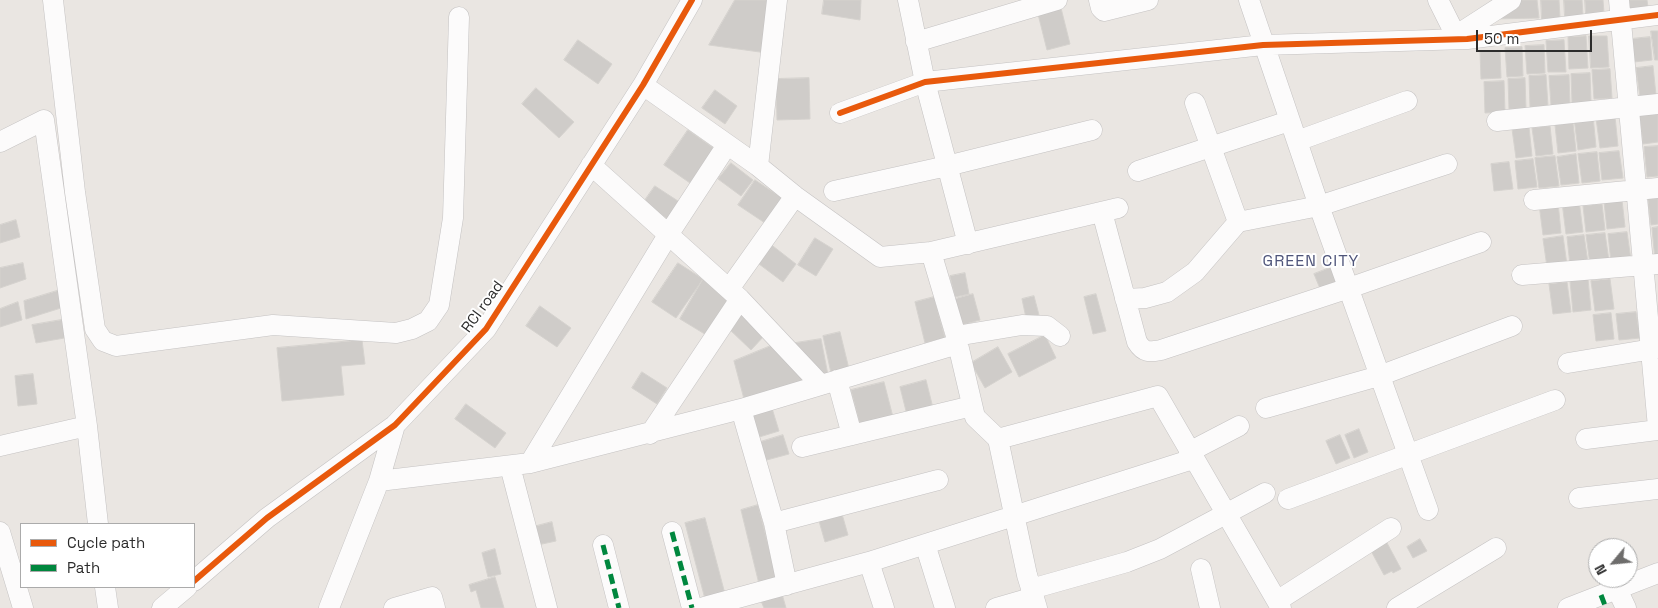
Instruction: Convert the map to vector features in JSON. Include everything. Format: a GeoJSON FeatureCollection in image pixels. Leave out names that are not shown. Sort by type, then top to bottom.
{"type":"FeatureCollection","features":[{"type":"Feature","properties":{"kind":"street"},"geometry":{"type":"LineString","coordinates":[[53,0],[75,192],[95,328],[103,341],[116,346],[273,325],[396,333],[412,329],[428,321],[439,305],[453,218],[459,17]]}},
{"type":"Feature","properties":{"kind":"street","name":"RCI road"},"geometry":{"type":"LineString","coordinates":[[195,580],[267,518],[395,425],[486,329],[643,85],[692,0]]}},
{"type":"Feature","properties":{"kind":"street"},"geometry":{"type":"LineString","coordinates":[[758,166],[776,0]]}},
{"type":"Feature","properties":{"kind":"street"},"geometry":{"type":"LineString","coordinates":[[908,0],[916,42],[946,166],[968,244]]}},
{"type":"Feature","properties":{"kind":"street"},"geometry":{"type":"LineString","coordinates":[[916,42],[1057,0]]}},
{"type":"Feature","properties":{"kind":"street"},"geometry":{"type":"LineString","coordinates":[[1099,0],[1104,11],[1148,0]]}},
{"type":"Feature","properties":{"kind":"street"},"geometry":{"type":"LineString","coordinates":[[1249,0],[1289,121],[1428,510]]}},
{"type":"Feature","properties":{"kind":"street"},"geometry":{"type":"LineString","coordinates":[[1438,0],[1456,38]]}},
{"type":"Feature","properties":{"kind":"street"},"geometry":{"type":"LineString","coordinates":[[1456,38],[1511,0]]}},
{"type":"Feature","properties":{"kind":"street"},"geometry":{"type":"LineString","coordinates":[[1586,440],[1658,428],[1650,265],[1636,190],[1620,10]]}},
{"type":"Feature","properties":{"kind":"street"},"geometry":{"type":"LineString","coordinates":[[840,113],[926,82],[1263,45],[1456,38],[1620,10],[1658,16]]}},
{"type":"Feature","properties":{"kind":"street"},"geometry":{"type":"LineString","coordinates":[[643,85],[758,166],[795,196],[880,257],[931,252],[1110,210],[1125,299],[1137,342],[1142,350],[1149,352],[1161,350],[1349,288],[1481,242]]}},
{"type":"Feature","properties":{"kind":"street"},"geometry":{"type":"LineString","coordinates":[[1297,141],[1407,101]]}},
{"type":"Feature","properties":{"kind":"street"},"geometry":{"type":"LineString","coordinates":[[1195,103],[1238,222]]}},
{"type":"Feature","properties":{"kind":"street"},"geometry":{"type":"LineString","coordinates":[[1497,121],[1658,104]]}},
{"type":"Feature","properties":{"kind":"street"},"geometry":{"type":"LineString","coordinates":[[0,142],[44,120],[87,426],[98,523]]}},
{"type":"Feature","properties":{"kind":"street"},"geometry":{"type":"LineString","coordinates":[[1138,171],[1289,121]]}},
{"type":"Feature","properties":{"kind":"street"},"geometry":{"type":"LineString","coordinates":[[834,191],[1092,130]]}},
{"type":"Feature","properties":{"kind":"street"},"geometry":{"type":"LineString","coordinates":[[530,463],[668,235],[727,145]]}},
{"type":"Feature","properties":{"kind":"street"},"geometry":{"type":"LineString","coordinates":[[1125,299],[1146,298],[1166,292],[1196,272],[1238,222],[1319,206],[1447,164]]}},
{"type":"Feature","properties":{"kind":"street"},"geometry":{"type":"LineString","coordinates":[[590,165],[735,294],[829,382],[852,435]]}},
{"type":"Feature","properties":{"kind":"street"},"geometry":{"type":"LineString","coordinates":[[1534,200],[1658,188]]}},
{"type":"Feature","properties":{"kind":"street"},"geometry":{"type":"LineString","coordinates":[[650,434],[795,196]]}},
{"type":"Feature","properties":{"kind":"street"},"geometry":{"type":"LineString","coordinates":[[931,252],[957,340],[975,416],[998,439],[1027,575],[1034,598]]}},
{"type":"Feature","properties":{"kind":"street"},"geometry":{"type":"LineString","coordinates":[[1522,276],[1650,265]]}},
{"type":"Feature","properties":{"kind":"street"},"geometry":{"type":"LineString","coordinates":[[379,481],[530,463],[650,434],[741,409],[957,340],[1022,325],[1047,326],[1060,336]]}},
{"type":"Feature","properties":{"kind":"street"},"geometry":{"type":"LineString","coordinates":[[1266,408],[1379,376],[1512,326]]}},
{"type":"Feature","properties":{"kind":"street"},"geometry":{"type":"LineString","coordinates":[[1568,363],[1654,349]]}},
{"type":"Feature","properties":{"kind":"street"},"geometry":{"type":"LineString","coordinates":[[998,439],[1158,396],[1191,456],[1279,605],[1391,528]]}},
{"type":"Feature","properties":{"kind":"street"},"geometry":{"type":"LineString","coordinates":[[1288,499],[1555,400]]}},
{"type":"Feature","properties":{"kind":"street"},"geometry":{"type":"LineString","coordinates":[[802,447],[972,406]]}},
{"type":"Feature","properties":{"kind":"street"},"geometry":{"type":"LineString","coordinates":[[741,409],[774,523],[787,585]]}},
{"type":"Feature","properties":{"kind":"street"},"geometry":{"type":"LineString","coordinates":[[329,608],[379,481],[395,425]]}},
{"type":"Feature","properties":{"kind":"street"},"geometry":{"type":"LineString","coordinates":[[0,446],[87,426]]}},
{"type":"Feature","properties":{"kind":"street"},"geometry":{"type":"LineString","coordinates":[[701,608],[869,562],[1191,456],[1239,426]]}},
{"type":"Feature","properties":{"kind":"street"},"geometry":{"type":"LineString","coordinates":[[510,466],[547,608]]}},
{"type":"Feature","properties":{"kind":"street"},"geometry":{"type":"LineString","coordinates":[[774,523],[938,480]]}},
{"type":"Feature","properties":{"kind":"street"},"geometry":{"type":"LineString","coordinates":[[1579,498],[1658,488]]}},
{"type":"Feature","properties":{"kind":"street"},"geometry":{"type":"LineString","coordinates":[[996,608],[1034,598],[1160,549],[1265,493]]}},
{"type":"Feature","properties":{"kind":"street"},"geometry":{"type":"LineString","coordinates":[[0,532],[23,608]]}},
{"type":"Feature","properties":{"kind":"street"},"geometry":{"type":"LineString","coordinates":[[672,532],[692,608]]}},
{"type":"Feature","properties":{"kind":"street"},"geometry":{"type":"LineString","coordinates":[[924,544],[945,608]]}},
{"type":"Feature","properties":{"kind":"street"},"geometry":{"type":"LineString","coordinates":[[603,545],[619,608]]}},
{"type":"Feature","properties":{"kind":"street"},"geometry":{"type":"LineString","coordinates":[[1397,608],[1496,548]]}},
{"type":"Feature","properties":{"kind":"street"},"geometry":{"type":"LineString","coordinates":[[869,562],[884,608]]}},
{"type":"Feature","properties":{"kind":"street"},"geometry":{"type":"LineString","coordinates":[[1201,569],[1210,608]]}},
{"type":"Feature","properties":{"kind":"street"},"geometry":{"type":"LineString","coordinates":[[1568,608],[1658,573]]}},
{"type":"Feature","properties":{"kind":"street"},"geometry":{"type":"LineString","coordinates":[[105,588],[108,608]]}},
{"type":"Feature","properties":{"kind":"street"},"geometry":{"type":"LineString","coordinates":[[162,608],[186,588]]}},
{"type":"Feature","properties":{"kind":"street"},"geometry":{"type":"LineString","coordinates":[[1617,589],[1626,608]]}},
{"type":"Feature","properties":{"kind":"street"},"geometry":{"type":"LineString","coordinates":[[394,608],[432,598],[435,608]]}},
{"type":"Feature","properties":{"kind":"building"},"geometry":{"type":"Polygon","coordinates":[[[735,0],[772,0],[767,53],[709,45],[735,0]]]}},
{"type":"Feature","properties":{"kind":"building"},"geometry":{"type":"Polygon","coordinates":[[[824,0],[861,0],[860,20],[822,14],[824,0]]]}},
{"type":"Feature","properties":{"kind":"building"},"geometry":{"type":"Polygon","coordinates":[[[1521,0],[1537,0],[1539,18],[1494,19],[1521,0]]]}},
{"type":"Feature","properties":{"kind":"building"},"geometry":{"type":"Polygon","coordinates":[[[1541,0],[1559,0],[1560,18],[1542,19],[1541,0]]]}},
{"type":"Feature","properties":{"kind":"building"},"geometry":{"type":"Polygon","coordinates":[[[1564,0],[1582,0],[1583,16],[1565,17],[1564,0]]]}},
{"type":"Feature","properties":{"kind":"building"},"geometry":{"type":"Polygon","coordinates":[[[1585,0],[1603,0],[1604,13],[1586,14],[1585,0]]]}},
{"type":"Feature","properties":{"kind":"building"},"geometry":{"type":"Polygon","coordinates":[[[1627,0],[1647,0],[1648,7],[1628,10],[1627,0]]]}},
{"type":"Feature","properties":{"kind":"building"},"geometry":{"type":"Polygon","coordinates":[[[1061,8],[1070,44],[1047,50],[1038,14],[1061,8]]]}},
{"type":"Feature","properties":{"kind":"building"},"geometry":{"type":"Polygon","coordinates":[[[1651,31],[1658,31],[1658,60],[1655,60],[1651,31]]]}},
{"type":"Feature","properties":{"kind":"building"},"geometry":{"type":"Polygon","coordinates":[[[1586,36],[1588,68],[1569,69],[1568,37],[1586,36]]]}},
{"type":"Feature","properties":{"kind":"building"},"geometry":{"type":"Polygon","coordinates":[[[1589,36],[1607,36],[1609,67],[1591,68],[1589,36]]]}},
{"type":"Feature","properties":{"kind":"building"},"geometry":{"type":"Polygon","coordinates":[[[1650,37],[1652,60],[1634,62],[1631,39],[1650,37]]]}},
{"type":"Feature","properties":{"kind":"building"},"geometry":{"type":"Polygon","coordinates":[[[578,40],[612,64],[598,84],[564,60],[578,40]]]}},
{"type":"Feature","properties":{"kind":"building"},"geometry":{"type":"Polygon","coordinates":[[[1564,40],[1566,72],[1548,72],[1546,41],[1564,40]]]}},
{"type":"Feature","properties":{"kind":"building"},"geometry":{"type":"Polygon","coordinates":[[[1544,45],[1545,73],[1527,74],[1525,46],[1544,45]]]}},
{"type":"Feature","properties":{"kind":"building"},"geometry":{"type":"Polygon","coordinates":[[[1522,47],[1523,76],[1507,77],[1505,48],[1522,47]]]}},
{"type":"Feature","properties":{"kind":"building"},"geometry":{"type":"Polygon","coordinates":[[[1500,51],[1501,78],[1481,79],[1480,52],[1500,51]]]}},
{"type":"Feature","properties":{"kind":"building"},"geometry":{"type":"Polygon","coordinates":[[[1653,66],[1656,95],[1640,97],[1636,68],[1653,66]]]}},
{"type":"Feature","properties":{"kind":"building"},"geometry":{"type":"Polygon","coordinates":[[[1610,69],[1612,98],[1594,99],[1592,70],[1610,69]]]}},
{"type":"Feature","properties":{"kind":"building"},"geometry":{"type":"Polygon","coordinates":[[[1590,73],[1591,102],[1572,103],[1571,74],[1590,73]]]}},
{"type":"Feature","properties":{"kind":"building"},"geometry":{"type":"Polygon","coordinates":[[[1546,75],[1548,106],[1530,107],[1529,76],[1546,75]]]}},
{"type":"Feature","properties":{"kind":"building"},"geometry":{"type":"Polygon","coordinates":[[[1569,75],[1570,104],[1551,105],[1549,76],[1569,75]]]}},
{"type":"Feature","properties":{"kind":"building"},"geometry":{"type":"Polygon","coordinates":[[[809,78],[810,119],[777,120],[776,79],[809,78]]]}},
{"type":"Feature","properties":{"kind":"building"},"geometry":{"type":"Polygon","coordinates":[[[1525,78],[1526,109],[1509,109],[1508,79],[1525,78]]]}},
{"type":"Feature","properties":{"kind":"building"},"geometry":{"type":"Polygon","coordinates":[[[1504,81],[1505,112],[1485,113],[1484,82],[1504,81]]]}},
{"type":"Feature","properties":{"kind":"building"},"geometry":{"type":"Polygon","coordinates":[[[536,88],[574,122],[559,138],[522,104],[536,88]]]}},
{"type":"Feature","properties":{"kind":"building"},"geometry":{"type":"Polygon","coordinates":[[[715,90],[737,106],[725,124],[702,108],[715,90]]]}},
{"type":"Feature","properties":{"kind":"building"},"geometry":{"type":"Polygon","coordinates":[[[1658,109],[1658,142],[1643,144],[1639,111],[1658,109]]]}},
{"type":"Feature","properties":{"kind":"building"},"geometry":{"type":"Polygon","coordinates":[[[1593,116],[1596,147],[1578,150],[1574,118],[1593,116]]]}},
{"type":"Feature","properties":{"kind":"building"},"geometry":{"type":"Polygon","coordinates":[[[1615,116],[1618,146],[1600,148],[1596,118],[1615,116]]]}},
{"type":"Feature","properties":{"kind":"building"},"geometry":{"type":"Polygon","coordinates":[[[1573,123],[1576,151],[1558,153],[1555,125],[1573,123]]]}},
{"type":"Feature","properties":{"kind":"building"},"geometry":{"type":"Polygon","coordinates":[[[1550,126],[1553,154],[1536,156],[1532,128],[1550,126]]]}},
{"type":"Feature","properties":{"kind":"building"},"geometry":{"type":"Polygon","coordinates":[[[1529,127],[1532,156],[1516,158],[1512,129],[1529,127]]]}},
{"type":"Feature","properties":{"kind":"building"},"geometry":{"type":"Polygon","coordinates":[[[688,130],[715,149],[690,183],[664,165],[688,130]]]}},
{"type":"Feature","properties":{"kind":"building"},"geometry":{"type":"Polygon","coordinates":[[[1658,146],[1658,176],[1647,177],[1644,147],[1658,146]]]}},
{"type":"Feature","properties":{"kind":"building"},"geometry":{"type":"Polygon","coordinates":[[[1619,151],[1623,178],[1602,180],[1599,153],[1619,151]]]}},
{"type":"Feature","properties":{"kind":"building"},"geometry":{"type":"Polygon","coordinates":[[[1597,152],[1600,181],[1582,183],[1578,154],[1597,152]]]}},
{"type":"Feature","properties":{"kind":"building"},"geometry":{"type":"Polygon","coordinates":[[[1576,154],[1579,183],[1561,185],[1557,157],[1576,154]]]}},
{"type":"Feature","properties":{"kind":"building"},"geometry":{"type":"Polygon","coordinates":[[[1555,156],[1559,186],[1539,188],[1535,158],[1555,156]]]}},
{"type":"Feature","properties":{"kind":"building"},"geometry":{"type":"Polygon","coordinates":[[[1533,159],[1537,187],[1518,189],[1515,161],[1533,159]]]}},
{"type":"Feature","properties":{"kind":"building"},"geometry":{"type":"Polygon","coordinates":[[[1509,162],[1513,189],[1494,191],[1491,164],[1509,162]]]}},
{"type":"Feature","properties":{"kind":"building"},"geometry":{"type":"Polygon","coordinates":[[[731,163],[753,180],[741,196],[718,179],[731,163]]]}},
{"type":"Feature","properties":{"kind":"building"},"geometry":{"type":"Polygon","coordinates":[[[755,180],[782,198],[765,223],[738,205],[755,180]]]}},
{"type":"Feature","properties":{"kind":"building"},"geometry":{"type":"Polygon","coordinates":[[[655,186],[681,203],[669,220],[643,203],[655,186]]]}},
{"type":"Feature","properties":{"kind":"building"},"geometry":{"type":"Polygon","coordinates":[[[1658,191],[1658,224],[1651,225],[1647,192],[1658,191]]]}},
{"type":"Feature","properties":{"kind":"building"},"geometry":{"type":"Polygon","coordinates":[[[1579,200],[1583,232],[1566,234],[1562,202],[1579,200]]]}},
{"type":"Feature","properties":{"kind":"building"},"geometry":{"type":"Polygon","coordinates":[[[1622,200],[1625,227],[1607,229],[1604,202],[1622,200]]]}},
{"type":"Feature","properties":{"kind":"building"},"geometry":{"type":"Polygon","coordinates":[[[1558,202],[1561,233],[1543,235],[1539,204],[1558,202]]]}},
{"type":"Feature","properties":{"kind":"building"},"geometry":{"type":"Polygon","coordinates":[[[1602,204],[1605,230],[1586,232],[1583,206],[1602,204]]]}},
{"type":"Feature","properties":{"kind":"building"},"geometry":{"type":"Polygon","coordinates":[[[16,220],[20,237],[0,243],[0,225],[16,220]]]}},
{"type":"Feature","properties":{"kind":"building"},"geometry":{"type":"Polygon","coordinates":[[[1658,227],[1658,260],[1655,260],[1652,228],[1658,227]]]}},
{"type":"Feature","properties":{"kind":"building"},"geometry":{"type":"Polygon","coordinates":[[[1627,232],[1631,260],[1611,262],[1608,234],[1627,232]]]}},
{"type":"Feature","properties":{"kind":"building"},"geometry":{"type":"Polygon","coordinates":[[[1605,233],[1609,261],[1590,264],[1586,235],[1605,233]]]}},
{"type":"Feature","properties":{"kind":"building"},"geometry":{"type":"Polygon","coordinates":[[[1584,235],[1588,263],[1570,265],[1567,237],[1584,235]]]}},
{"type":"Feature","properties":{"kind":"building"},"geometry":{"type":"Polygon","coordinates":[[[1563,236],[1567,265],[1547,267],[1543,239],[1563,236]]]}},
{"type":"Feature","properties":{"kind":"building"},"geometry":{"type":"Polygon","coordinates":[[[815,238],[833,249],[816,276],[798,265],[815,238]]]}},
{"type":"Feature","properties":{"kind":"building"},"geometry":{"type":"Polygon","coordinates":[[[769,243],[796,264],[783,282],[755,261],[769,243]]]}},
{"type":"Feature","properties":{"kind":"building"},"geometry":{"type":"Polygon","coordinates":[[[23,263],[26,279],[0,288],[0,268],[23,263]]]}},
{"type":"Feature","properties":{"kind":"building"},"geometry":{"type":"Polygon","coordinates":[[[678,263],[703,279],[676,318],[652,302],[678,263]]]}},
{"type":"Feature","properties":{"kind":"building"},"geometry":{"type":"Polygon","coordinates":[[[1332,267],[1339,284],[1321,291],[1314,274],[1332,267]]]}},
{"type":"Feature","properties":{"kind":"building"},"geometry":{"type":"Polygon","coordinates":[[[965,273],[969,294],[955,297],[950,276],[965,273]]]}},
{"type":"Feature","properties":{"kind":"building"},"geometry":{"type":"Polygon","coordinates":[[[703,279],[731,296],[708,336],[680,319],[703,279]]]}},
{"type":"Feature","properties":{"kind":"building"},"geometry":{"type":"Polygon","coordinates":[[[1588,279],[1591,310],[1573,312],[1570,281],[1588,279]]]}},
{"type":"Feature","properties":{"kind":"building"},"geometry":{"type":"Polygon","coordinates":[[[1610,279],[1614,309],[1595,311],[1591,281],[1610,279]]]}},
{"type":"Feature","properties":{"kind":"building"},"geometry":{"type":"Polygon","coordinates":[[[1567,282],[1571,312],[1553,314],[1549,284],[1567,282]]]}},
{"type":"Feature","properties":{"kind":"building"},"geometry":{"type":"Polygon","coordinates":[[[60,290],[64,307],[26,319],[24,301],[60,290]]]}},
{"type":"Feature","properties":{"kind":"building"},"geometry":{"type":"Polygon","coordinates":[[[973,294],[980,320],[962,325],[955,299],[973,294]]]}},
{"type":"Feature","properties":{"kind":"building"},"geometry":{"type":"Polygon","coordinates":[[[1096,294],[1106,331],[1093,334],[1084,297],[1096,294]]]}},
{"type":"Feature","properties":{"kind":"building"},"geometry":{"type":"Polygon","coordinates":[[[1034,296],[1039,315],[1026,318],[1022,299],[1034,296]]]}},
{"type":"Feature","properties":{"kind":"building"},"geometry":{"type":"Polygon","coordinates":[[[934,297],[945,338],[925,343],[915,302],[934,297]]]}},
{"type":"Feature","properties":{"kind":"building"},"geometry":{"type":"Polygon","coordinates":[[[18,302],[22,320],[0,327],[0,309],[18,302]]]}},
{"type":"Feature","properties":{"kind":"building"},"geometry":{"type":"Polygon","coordinates":[[[540,306],[571,328],[557,347],[526,326],[540,306]]]}},
{"type":"Feature","properties":{"kind":"building"},"geometry":{"type":"Polygon","coordinates":[[[1636,312],[1640,338],[1619,340],[1616,314],[1636,312]]]}},
{"type":"Feature","properties":{"kind":"building"},"geometry":{"type":"Polygon","coordinates":[[[743,313],[765,335],[751,350],[728,328],[743,313]]]}},
{"type":"Feature","properties":{"kind":"building"},"geometry":{"type":"Polygon","coordinates":[[[1611,313],[1614,339],[1596,341],[1593,315],[1611,313]]]}},
{"type":"Feature","properties":{"kind":"building"},"geometry":{"type":"Polygon","coordinates":[[[67,319],[70,337],[36,343],[32,325],[67,319]]]}},
{"type":"Feature","properties":{"kind":"building"},"geometry":{"type":"Polygon","coordinates":[[[840,332],[849,369],[831,373],[823,336],[840,332]]]}},
{"type":"Feature","properties":{"kind":"building"},"geometry":{"type":"Polygon","coordinates":[[[1045,335],[1056,358],[1019,377],[1008,354],[1045,335]]]}},
{"type":"Feature","properties":{"kind":"building"},"geometry":{"type":"Polygon","coordinates":[[[821,339],[828,375],[820,373],[795,343],[821,339]]]}},
{"type":"Feature","properties":{"kind":"building"},"geometry":{"type":"Polygon","coordinates":[[[362,340],[365,364],[341,366],[344,395],[282,401],[277,348],[362,340]]]}},
{"type":"Feature","properties":{"kind":"building"},"geometry":{"type":"Polygon","coordinates":[[[773,345],[809,382],[744,399],[734,361],[773,345]]]}},
{"type":"Feature","properties":{"kind":"building"},"geometry":{"type":"Polygon","coordinates":[[[998,347],[1012,372],[985,388],[971,363],[998,347]]]}},
{"type":"Feature","properties":{"kind":"building"},"geometry":{"type":"Polygon","coordinates":[[[642,372],[667,388],[657,404],[632,388],[642,372]]]}},
{"type":"Feature","properties":{"kind":"building"},"geometry":{"type":"Polygon","coordinates":[[[33,374],[37,404],[18,406],[15,376],[33,374]]]}},
{"type":"Feature","properties":{"kind":"building"},"geometry":{"type":"Polygon","coordinates":[[[926,380],[933,408],[907,415],[900,387],[926,380]]]}},
{"type":"Feature","properties":{"kind":"building"},"geometry":{"type":"Polygon","coordinates":[[[884,382],[894,421],[861,429],[851,390],[884,382]]]}},
{"type":"Feature","properties":{"kind":"building"},"geometry":{"type":"Polygon","coordinates":[[[466,404],[506,433],[495,448],[455,419],[466,404]]]}},
{"type":"Feature","properties":{"kind":"building"},"geometry":{"type":"Polygon","coordinates":[[[771,405],[779,431],[756,438],[748,412],[771,405]]]}},
{"type":"Feature","properties":{"kind":"building"},"geometry":{"type":"Polygon","coordinates":[[[1359,429],[1368,452],[1354,458],[1345,435],[1359,429]]]}},
{"type":"Feature","properties":{"kind":"building"},"geometry":{"type":"Polygon","coordinates":[[[783,435],[789,454],[763,461],[757,443],[783,435]]]}},
{"type":"Feature","properties":{"kind":"building"},"geometry":{"type":"Polygon","coordinates":[[[1340,435],[1350,458],[1336,464],[1326,441],[1340,435]]]}},
{"type":"Feature","properties":{"kind":"building"},"geometry":{"type":"Polygon","coordinates":[[[758,505],[777,580],[759,584],[741,510],[758,505]]]}},
{"type":"Feature","properties":{"kind":"building"},"geometry":{"type":"Polygon","coordinates":[[[842,514],[848,535],[825,542],[819,521],[842,514]]]}},
{"type":"Feature","properties":{"kind":"building"},"geometry":{"type":"Polygon","coordinates":[[[705,518],[725,594],[705,599],[685,523],[705,518]]]}},
{"type":"Feature","properties":{"kind":"building"},"geometry":{"type":"Polygon","coordinates":[[[552,522],[556,541],[533,546],[529,528],[552,522]]]}},
{"type":"Feature","properties":{"kind":"building"},"geometry":{"type":"Polygon","coordinates":[[[1420,539],[1427,551],[1413,558],[1407,547],[1420,539]]]}},
{"type":"Feature","properties":{"kind":"building"},"geometry":{"type":"Polygon","coordinates":[[[1386,541],[1401,569],[1384,575],[1370,549],[1386,541]]]}},
{"type":"Feature","properties":{"kind":"building"},"geometry":{"type":"Polygon","coordinates":[[[495,549],[501,574],[488,577],[482,553],[495,549]]]}},
{"type":"Feature","properties":{"kind":"building"},"geometry":{"type":"Polygon","coordinates":[[[495,577],[504,608],[481,608],[476,590],[471,592],[469,585],[495,577]]]}},
{"type":"Feature","properties":{"kind":"building"},"geometry":{"type":"Polygon","coordinates":[[[782,594],[786,608],[764,608],[761,601],[782,594]]]}},
{"type":"Feature","properties":{"kind":"marked path"},"geometry":{"type":"LineString","coordinates":[[672,532],[692,608]]}},
{"type":"Feature","properties":{"kind":"marked path"},"geometry":{"type":"LineString","coordinates":[[603,545],[619,608]]}},
{"type":"Feature","properties":{"kind":"marked path"},"geometry":{"type":"LineString","coordinates":[[1601,595],[1606,608]]}},
{"type":"Feature","properties":{"kind":"cycle path"},"geometry":{"type":"LineString","coordinates":[[195,580],[267,518],[395,425],[486,329],[643,85],[692,0]]}},
{"type":"Feature","properties":{"kind":"cycle path"},"geometry":{"type":"LineString","coordinates":[[840,113],[925,82],[1263,45],[1467,39],[1658,15]]}},
{"type":"Feature","properties":{"kind":"district","name":"GREEN CITY"},"geometry":{"type":"Point","coordinates":[1311,262]}}]}
